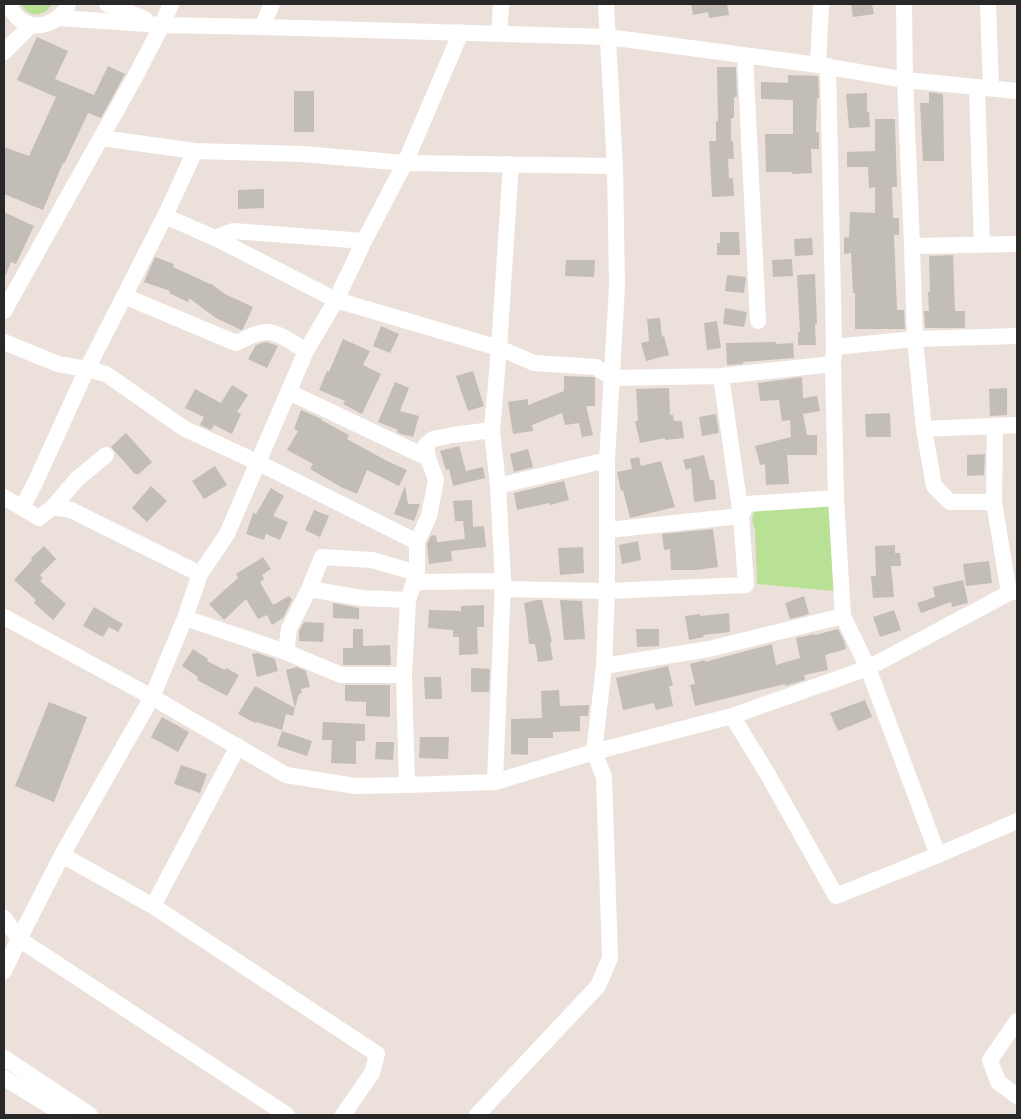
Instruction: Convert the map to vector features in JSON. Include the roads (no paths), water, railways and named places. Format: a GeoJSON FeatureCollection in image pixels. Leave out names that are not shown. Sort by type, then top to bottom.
{"type":"FeatureCollection","features":[{"type":"Feature","properties":{"kind":"street"},"geometry":{"type":"LineString","coordinates":[[107,4],[162,25]]}},
{"type":"Feature","properties":{"kind":"street"},"geometry":{"type":"LineString","coordinates":[[4,310],[135,77],[171,4]]}},
{"type":"Feature","properties":{"kind":"street"},"geometry":{"type":"LineString","coordinates":[[262,26],[272,4]]}},
{"type":"Feature","properties":{"kind":"street"},"geometry":{"type":"LineString","coordinates":[[499,34],[501,4]]}},
{"type":"Feature","properties":{"kind":"street"},"geometry":{"type":"LineString","coordinates":[[477,1115],[598,986],[610,958],[604,777],[594,752],[604,666],[608,530],[607,460],[617,287],[614,166],[606,4]]}},
{"type":"Feature","properties":{"kind":"street"},"geometry":{"type":"LineString","coordinates":[[821,4],[834,346],[836,498],[843,616],[868,668],[938,855]]}},
{"type":"Feature","properties":{"kind":"street"},"geometry":{"type":"LineString","coordinates":[[904,4],[914,339],[924,429],[934,486],[950,502],[994,502]]}},
{"type":"Feature","properties":{"kind":"street"},"geometry":{"type":"LineString","coordinates":[[982,245],[984,88],[988,4]]}},
{"type":"Feature","properties":{"kind":"street"},"geometry":{"type":"LineString","coordinates":[[7,9],[21,21],[31,25],[46,25],[63,11],[162,25],[608,36],[823,66],[905,80],[1017,91]]}},
{"type":"Feature","properties":{"kind":"street"},"geometry":{"type":"LineString","coordinates":[[4,52],[31,25]]}},
{"type":"Feature","properties":{"kind":"street"},"geometry":{"type":"LineString","coordinates":[[4,972],[18,939],[62,855],[152,697],[185,618],[200,574],[227,534],[306,351],[336,300],[405,163],[461,32]]}},
{"type":"Feature","properties":{"kind":"street"},"geometry":{"type":"LineString","coordinates":[[745,55],[758,321]]}},
{"type":"Feature","properties":{"kind":"street"},"geometry":{"type":"LineString","coordinates":[[101,138],[195,151],[303,154],[405,163],[614,166]]}},
{"type":"Feature","properties":{"kind":"street"},"geometry":{"type":"LineString","coordinates":[[22,508],[36,483],[87,369],[165,216],[195,151]]}},
{"type":"Feature","properties":{"kind":"street"},"geometry":{"type":"LineString","coordinates":[[495,782],[503,585],[498,486],[492,430],[511,164]]}},
{"type":"Feature","properties":{"kind":"street"},"geometry":{"type":"LineString","coordinates":[[165,216],[216,238],[336,300],[499,348],[534,363],[596,367],[612,378],[722,376],[833,364]]}},
{"type":"Feature","properties":{"kind":"street"},"geometry":{"type":"LineString","coordinates":[[216,238],[233,231],[364,242]]}},
{"type":"Feature","properties":{"kind":"street"},"geometry":{"type":"LineString","coordinates":[[912,246],[1017,244]]}},
{"type":"Feature","properties":{"kind":"street"},"geometry":{"type":"LineString","coordinates":[[124,296],[236,343],[266,332],[279,335],[306,351]]}},
{"type":"Feature","properties":{"kind":"street"},"geometry":{"type":"LineString","coordinates":[[834,346],[914,339],[1017,336]]}},
{"type":"Feature","properties":{"kind":"street"},"geometry":{"type":"LineString","coordinates":[[4,342],[58,364],[106,374],[185,429],[257,462],[417,542]]}},
{"type":"Feature","properties":{"kind":"street"},"geometry":{"type":"LineString","coordinates":[[286,652],[289,629],[309,589],[322,557],[372,560],[415,577],[503,585],[607,591],[746,585],[741,516],[722,376]]}},
{"type":"Feature","properties":{"kind":"street"},"geometry":{"type":"LineString","coordinates":[[289,392],[428,458]]}},
{"type":"Feature","properties":{"kind":"street"},"geometry":{"type":"LineString","coordinates":[[924,429],[1017,425]]}},
{"type":"Feature","properties":{"kind":"street"},"geometry":{"type":"LineString","coordinates":[[4,618],[152,697],[286,776],[355,786],[495,782],[594,752],[732,716],[868,668],[1013,592],[994,502],[995,426]]}},
{"type":"Feature","properties":{"kind":"street"},"geometry":{"type":"LineString","coordinates":[[407,785],[404,675],[408,600],[415,577],[417,542],[429,516],[436,480],[428,458],[426,445],[433,439],[492,430]]}},
{"type":"Feature","properties":{"kind":"street"},"geometry":{"type":"LineString","coordinates":[[4,497],[39,518],[53,507],[77,479],[106,455]]}},
{"type":"Feature","properties":{"kind":"street"},"geometry":{"type":"LineString","coordinates":[[498,486],[607,460]]}},
{"type":"Feature","properties":{"kind":"street"},"geometry":{"type":"LineString","coordinates":[[741,516],[747,504],[836,498]]}},
{"type":"Feature","properties":{"kind":"street"},"geometry":{"type":"LineString","coordinates":[[53,507],[71,510],[200,574]]}},
{"type":"Feature","properties":{"kind":"street"},"geometry":{"type":"LineString","coordinates":[[608,530],[741,516]]}},
{"type":"Feature","properties":{"kind":"street"},"geometry":{"type":"LineString","coordinates":[[309,589],[362,598],[408,600]]}},
{"type":"Feature","properties":{"kind":"street"},"geometry":{"type":"LineString","coordinates":[[604,666],[709,649],[843,616]]}},
{"type":"Feature","properties":{"kind":"street"},"geometry":{"type":"LineString","coordinates":[[185,618],[286,652],[341,675],[404,675]]}},
{"type":"Feature","properties":{"kind":"street"},"geometry":{"type":"LineString","coordinates":[[732,716],[767,773],[836,896],[1017,821]]}},
{"type":"Feature","properties":{"kind":"street"},"geometry":{"type":"LineString","coordinates":[[153,906],[238,746]]}},
{"type":"Feature","properties":{"kind":"street"},"geometry":{"type":"LineString","coordinates":[[62,855],[153,906],[377,1054],[372,1073],[343,1115]]}},
{"type":"Feature","properties":{"kind":"street"},"geometry":{"type":"LineString","coordinates":[[4,918],[18,939],[287,1115]]}},
{"type":"Feature","properties":{"kind":"street"},"geometry":{"type":"LineString","coordinates":[[1017,1021],[990,1060],[998,1082],[1017,1096]]}},
{"type":"Feature","properties":{"kind":"street"},"geometry":{"type":"LineString","coordinates":[[4,1058],[90,1115]]}},
{"type":"Feature","properties":{"kind":"street"},"geometry":{"type":"LineString","coordinates":[[4,1078],[65,1115]]}}]}
